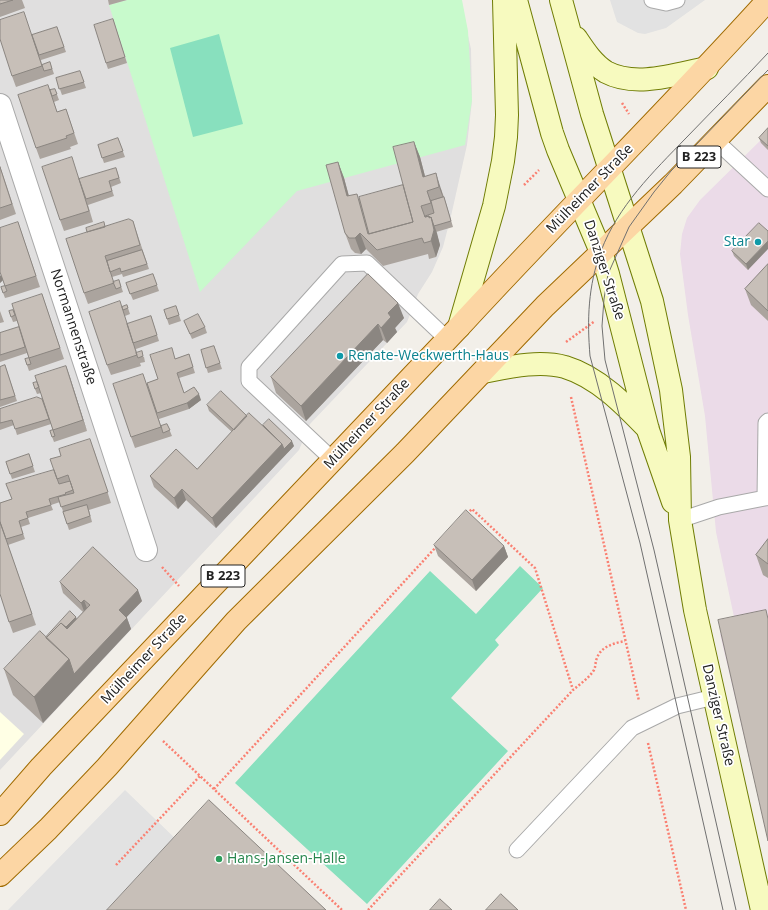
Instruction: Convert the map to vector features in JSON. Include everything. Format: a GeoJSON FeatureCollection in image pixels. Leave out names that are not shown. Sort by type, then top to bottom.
{"type":"FeatureCollection","features":[{"type":"Feature","properties":{"kind":"main road"},"geometry":{"type":"LineString","coordinates":[[453,333],[494,206],[503,162],[507,115],[504,0]]}},
{"type":"Feature","properties":{"kind":"main road","name":"Danziger Straße"},"geometry":{"type":"LineString","coordinates":[[516,0],[552,132],[558,150],[601,252],[617,305],[648,430],[680,520]]}},
{"type":"Feature","properties":{"kind":"main road","name":"Danziger Straße"},"geometry":{"type":"LineString","coordinates":[[561,0],[592,114],[652,301],[671,390],[679,457],[680,520],[695,610],[762,910]]}},
{"type":"Feature","properties":{"kind":"main road","name":"Mülheimer Straße"},"geometry":{"type":"LineString","coordinates":[[0,814],[41,768],[524,256],[707,68],[768,0]]}},
{"type":"Feature","properties":{"kind":"main road"},"geometry":{"type":"LineString","coordinates":[[569,28],[590,58],[606,72],[612,75],[634,79],[648,79],[707,68]]}},
{"type":"Feature","properties":{"kind":"main road","name":"B 223"},"geometry":{"type":"LineString","coordinates":[[0,875],[48,829],[107,767],[236,621],[405,453],[545,306],[629,227],[768,86]]}},
{"type":"Feature","properties":{"kind":"main road"},"geometry":{"type":"LineString","coordinates":[[483,372],[533,364],[565,368],[597,382],[631,411],[648,430]]}},
{"type":"Feature","properties":{"kind":"street","name":"Normannenstraße"},"geometry":{"type":"LineString","coordinates":[[0,105],[146,550]]}},
{"type":"Feature","properties":{"kind":"lane"},"geometry":{"type":"LineString","coordinates":[[652,0],[666,3],[677,0]]}},
{"type":"Feature","properties":{"kind":"lane"},"geometry":{"type":"LineString","coordinates":[[716,140],[768,189]]}},
{"type":"Feature","properties":{"kind":"lane"},"geometry":{"type":"LineString","coordinates":[[333,460],[249,381],[249,367],[342,264],[367,263],[453,333]]}},
{"type":"Feature","properties":{"kind":"lane"},"geometry":{"type":"LineString","coordinates":[[680,520],[719,507],[765,498],[766,423],[768,421]]}},
{"type":"Feature","properties":{"kind":"lane"},"geometry":{"type":"LineString","coordinates":[[516,850],[632,728],[677,706],[714,697]]}},
{"type":"Feature","properties":{"kind":"path"},"geometry":{"type":"LineString","coordinates":[[570,393],[686,910]]}},
{"type":"Feature","properties":{"kind":"path"},"geometry":{"type":"LineString","coordinates":[[466,515],[472,509],[535,568],[573,690]]}},
{"type":"Feature","properties":{"kind":"path"},"geometry":{"type":"LineString","coordinates":[[214,789],[439,544]]}},
{"type":"Feature","properties":{"kind":"path"},"geometry":{"type":"LineString","coordinates":[[146,550],[196,604]]}},
{"type":"Feature","properties":{"kind":"path"},"geometry":{"type":"LineString","coordinates":[[368,910],[573,690],[594,670],[597,658],[606,647],[625,641]]}},
{"type":"Feature","properties":{"kind":"path"},"geometry":{"type":"LineString","coordinates":[[145,724],[342,910]]}},
{"type":"Feature","properties":{"kind":"path"},"geometry":{"type":"LineString","coordinates":[[116,865],[200,776]]}},
{"type":"Feature","properties":{"kind":"shaded area"},"geometry":{"type":"Polygon","coordinates":[[[0,0],[460,0],[471,49],[472,101],[467,145],[443,247],[432,272],[418,294],[407,322],[310,424],[299,450],[0,770],[0,0]]]}},
{"type":"Feature","properties":{"kind":"shaded area"},"geometry":{"type":"Polygon","coordinates":[[[610,0],[705,0],[666,28],[645,34],[638,33],[617,22],[610,0]]]}},
{"type":"Feature","properties":{"kind":"shaded area"},"geometry":{"type":"Polygon","coordinates":[[[768,133],[768,839],[720,634],[737,631],[716,532],[705,416],[688,315],[680,254],[682,234],[687,218],[700,200],[768,133]]]}},
{"type":"Feature","properties":{"kind":"shaded area"},"geometry":{"type":"Polygon","coordinates":[[[0,712],[24,734],[0,760],[0,712]]]}},
{"type":"Feature","properties":{"kind":"shaded area"},"geometry":{"type":"Polygon","coordinates":[[[125,790],[181,844],[117,910],[8,910],[125,790]]]}},
{"type":"Feature","properties":{"kind":"green space"},"geometry":{"type":"Polygon","coordinates":[[[127,0],[462,0],[468,31],[472,100],[465,145],[297,191],[200,292],[109,5],[127,0]]]}},
{"type":"Feature","properties":{"kind":"green space"},"geometry":{"type":"Polygon","coordinates":[[[219,34],[243,124],[193,137],[170,48],[219,34]]]}},
{"type":"Feature","properties":{"kind":"green space"},"geometry":{"type":"Polygon","coordinates":[[[520,566],[543,588],[495,640],[499,645],[451,698],[508,751],[367,904],[235,783],[430,571],[476,614],[520,566]]]}},
{"type":"Feature","properties":{"kind":"building"},"geometry":{"type":"Polygon","coordinates":[[[0,0],[13,0],[0,4],[0,0]]]}},
{"type":"Feature","properties":{"kind":"building"},"geometry":{"type":"Polygon","coordinates":[[[24,12],[42,66],[12,76],[0,39],[0,20],[24,12]]]}},
{"type":"Feature","properties":{"kind":"building"},"geometry":{"type":"Polygon","coordinates":[[[113,19],[125,57],[106,63],[94,25],[113,19]]]}},
{"type":"Feature","properties":{"kind":"building"},"geometry":{"type":"Polygon","coordinates":[[[57,27],[64,47],[39,55],[32,35],[57,27]]]}},
{"type":"Feature","properties":{"kind":"building"},"geometry":{"type":"Polygon","coordinates":[[[50,62],[52,69],[44,71],[42,65],[50,62]]]}},
{"type":"Feature","properties":{"kind":"building"},"geometry":{"type":"Polygon","coordinates":[[[80,71],[84,82],[59,89],[56,78],[80,71]]]}},
{"type":"Feature","properties":{"kind":"building"},"geometry":{"type":"Polygon","coordinates":[[[48,85],[57,112],[66,109],[74,133],[66,136],[67,138],[36,148],[18,95],[48,85]]]}},
{"type":"Feature","properties":{"kind":"building"},"geometry":{"type":"Polygon","coordinates":[[[55,89],[57,94],[52,96],[50,90],[55,89]]]}},
{"type":"Feature","properties":{"kind":"building"},"geometry":{"type":"Polygon","coordinates":[[[768,128],[768,146],[759,138],[768,128]]]}},
{"type":"Feature","properties":{"kind":"building"},"geometry":{"type":"Polygon","coordinates":[[[118,138],[123,151],[102,158],[98,145],[118,138]]]}},
{"type":"Feature","properties":{"kind":"building"},"geometry":{"type":"Polygon","coordinates":[[[414,142],[423,177],[436,173],[439,187],[427,191],[431,203],[421,206],[425,217],[431,217],[434,230],[431,241],[424,243],[422,238],[377,250],[360,233],[355,238],[349,238],[345,233],[326,165],[338,162],[347,196],[357,194],[368,234],[413,222],[393,147],[414,142]]]}},
{"type":"Feature","properties":{"kind":"building"},"geometry":{"type":"Polygon","coordinates":[[[72,157],[89,211],[60,220],[42,167],[72,157]]]}},
{"type":"Feature","properties":{"kind":"building"},"geometry":{"type":"Polygon","coordinates":[[[0,167],[12,204],[0,208],[0,167]]]}},
{"type":"Feature","properties":{"kind":"building"},"geometry":{"type":"Polygon","coordinates":[[[116,168],[119,178],[109,181],[112,191],[86,199],[79,179],[116,168]]]}},
{"type":"Feature","properties":{"kind":"building"},"geometry":{"type":"Polygon","coordinates":[[[403,185],[413,222],[369,234],[359,197],[403,185]]]}},
{"type":"Feature","properties":{"kind":"building"},"geometry":{"type":"Polygon","coordinates":[[[444,197],[451,221],[434,226],[431,217],[425,216],[434,213],[431,201],[444,197]]]}},
{"type":"Feature","properties":{"kind":"building"},"geometry":{"type":"Polygon","coordinates":[[[129,219],[133,221],[140,245],[105,256],[114,283],[84,293],[66,239],[129,219]]]}},
{"type":"Feature","properties":{"kind":"building"},"geometry":{"type":"Polygon","coordinates":[[[18,222],[36,276],[5,286],[0,272],[0,228],[18,222]]]}},
{"type":"Feature","properties":{"kind":"building"},"geometry":{"type":"Polygon","coordinates":[[[104,222],[105,227],[87,232],[86,228],[104,222]]]}},
{"type":"Feature","properties":{"kind":"building","name":"Star"},"geometry":{"type":"Polygon","coordinates":[[[759,223],[768,231],[768,241],[746,264],[732,251],[759,223]]]}},
{"type":"Feature","properties":{"kind":"building"},"geometry":{"type":"Polygon","coordinates":[[[142,250],[147,264],[121,272],[120,268],[110,272],[107,261],[142,250]]]}},
{"type":"Feature","properties":{"kind":"building"},"geometry":{"type":"Polygon","coordinates":[[[768,264],[768,311],[745,289],[768,264]]]}},
{"type":"Feature","properties":{"kind":"building"},"geometry":{"type":"Polygon","coordinates":[[[153,274],[157,285],[130,294],[126,283],[153,274]]]}},
{"type":"Feature","properties":{"kind":"building","name":"Renate-Weckwerth-Haus"},"geometry":{"type":"Polygon","coordinates":[[[368,274],[398,303],[388,313],[391,317],[381,328],[378,324],[301,406],[271,377],[368,274]]]}},
{"type":"Feature","properties":{"kind":"building"},"geometry":{"type":"Polygon","coordinates":[[[119,280],[121,287],[116,289],[113,282],[119,280]]]}},
{"type":"Feature","properties":{"kind":"building"},"geometry":{"type":"Polygon","coordinates":[[[5,286],[7,291],[3,293],[1,287],[5,286]]]}},
{"type":"Feature","properties":{"kind":"building"},"geometry":{"type":"Polygon","coordinates":[[[42,294],[60,348],[29,358],[12,304],[42,294]]]}},
{"type":"Feature","properties":{"kind":"building"},"geometry":{"type":"Polygon","coordinates":[[[120,301],[137,355],[107,365],[89,312],[120,301]]]}},
{"type":"Feature","properties":{"kind":"building"},"geometry":{"type":"Polygon","coordinates":[[[127,305],[128,308],[123,310],[122,307],[127,305]]]}},
{"type":"Feature","properties":{"kind":"building"},"geometry":{"type":"Polygon","coordinates":[[[176,306],[179,315],[167,319],[164,310],[176,306]]]}},
{"type":"Feature","properties":{"kind":"building"},"geometry":{"type":"Polygon","coordinates":[[[13,310],[15,315],[11,317],[9,311],[13,310]]]}},
{"type":"Feature","properties":{"kind":"building"},"geometry":{"type":"Polygon","coordinates":[[[198,314],[205,327],[190,334],[184,321],[198,314]]]}},
{"type":"Feature","properties":{"kind":"building"},"geometry":{"type":"Polygon","coordinates":[[[151,316],[157,335],[133,343],[127,324],[151,316]]]}},
{"type":"Feature","properties":{"kind":"building"},"geometry":{"type":"Polygon","coordinates":[[[19,327],[25,347],[0,355],[0,333],[19,327]]]}},
{"type":"Feature","properties":{"kind":"building"},"geometry":{"type":"Polygon","coordinates":[[[214,346],[220,363],[206,368],[201,350],[214,346]]]}},
{"type":"Feature","properties":{"kind":"building"},"geometry":{"type":"Polygon","coordinates":[[[172,348],[175,359],[189,354],[193,367],[177,373],[184,393],[194,387],[199,394],[187,403],[157,413],[147,383],[158,379],[150,355],[172,348]]]}},
{"type":"Feature","properties":{"kind":"building"},"geometry":{"type":"Polygon","coordinates":[[[142,351],[143,356],[138,358],[136,353],[142,351]]]}},
{"type":"Feature","properties":{"kind":"building"},"geometry":{"type":"Polygon","coordinates":[[[29,358],[31,364],[27,365],[25,359],[29,358]]]}},
{"type":"Feature","properties":{"kind":"building"},"geometry":{"type":"Polygon","coordinates":[[[5,365],[15,396],[0,400],[0,367],[5,365]]]}},
{"type":"Feature","properties":{"kind":"building"},"geometry":{"type":"Polygon","coordinates":[[[66,366],[83,420],[53,430],[35,376],[66,366]]]}},
{"type":"Feature","properties":{"kind":"building"},"geometry":{"type":"Polygon","coordinates":[[[143,374],[161,427],[131,437],[113,384],[143,374]]]}},
{"type":"Feature","properties":{"kind":"building"},"geometry":{"type":"Polygon","coordinates":[[[37,382],[39,387],[35,389],[33,383],[37,382]]]}},
{"type":"Feature","properties":{"kind":"building"},"geometry":{"type":"Polygon","coordinates":[[[221,391],[247,416],[234,430],[207,405],[221,391]]]}},
{"type":"Feature","properties":{"kind":"building"},"geometry":{"type":"Polygon","coordinates":[[[37,397],[42,399],[49,419],[15,429],[12,420],[0,423],[0,409],[37,397]]]}},
{"type":"Feature","properties":{"kind":"building"},"geometry":{"type":"Polygon","coordinates":[[[249,413],[282,444],[212,518],[182,489],[174,498],[150,476],[176,449],[197,469],[249,413]]]}},
{"type":"Feature","properties":{"kind":"building"},"geometry":{"type":"Polygon","coordinates":[[[269,419],[292,441],[284,449],[282,444],[263,425],[269,419]]]}},
{"type":"Feature","properties":{"kind":"building"},"geometry":{"type":"Polygon","coordinates":[[[167,424],[170,430],[163,433],[161,426],[167,424]]]}},
{"type":"Feature","properties":{"kind":"building"},"geometry":{"type":"Polygon","coordinates":[[[53,430],[55,436],[52,437],[50,431],[53,430]]]}},
{"type":"Feature","properties":{"kind":"building"},"geometry":{"type":"Polygon","coordinates":[[[90,439],[108,492],[61,507],[58,497],[74,493],[68,475],[57,479],[50,459],[61,456],[59,449],[90,439]]]}},
{"type":"Feature","properties":{"kind":"building"},"geometry":{"type":"Polygon","coordinates":[[[29,454],[33,466],[10,474],[6,462],[29,454]]]}},
{"type":"Feature","properties":{"kind":"building"},"geometry":{"type":"Polygon","coordinates":[[[54,470],[59,484],[70,481],[73,490],[65,493],[66,494],[49,499],[51,505],[26,512],[28,518],[19,521],[23,534],[6,539],[0,522],[0,503],[12,499],[6,484],[54,470]]]}},
{"type":"Feature","properties":{"kind":"building"},"geometry":{"type":"Polygon","coordinates":[[[87,505],[90,516],[67,524],[63,512],[87,505]]]}},
{"type":"Feature","properties":{"kind":"building"},"geometry":{"type":"Polygon","coordinates":[[[466,510],[504,546],[472,580],[434,545],[466,510]]]}},
{"type":"Feature","properties":{"kind":"building"},"geometry":{"type":"Polygon","coordinates":[[[0,522],[32,614],[9,622],[0,594],[0,522]]]}},
{"type":"Feature","properties":{"kind":"building"},"geometry":{"type":"Polygon","coordinates":[[[768,539],[768,564],[756,555],[768,539]]]}},
{"type":"Feature","properties":{"kind":"building"},"geometry":{"type":"Polygon","coordinates":[[[93,547],[138,590],[119,610],[127,618],[74,674],[69,659],[46,638],[61,623],[67,629],[90,605],[84,600],[81,603],[60,582],[93,547]]]}},
{"type":"Feature","properties":{"kind":"building"},"geometry":{"type":"Polygon","coordinates":[[[766,610],[768,619],[768,841],[718,620],[766,610]]]}},
{"type":"Feature","properties":{"kind":"building"},"geometry":{"type":"Polygon","coordinates":[[[70,611],[76,617],[66,627],[61,623],[46,638],[46,637],[70,611]]]}},
{"type":"Feature","properties":{"kind":"building"},"geometry":{"type":"Polygon","coordinates":[[[40,631],[69,659],[34,697],[4,669],[40,631]]]}},
{"type":"Feature","properties":{"kind":"building","name":"Hans-Jansen-Halle"},"geometry":{"type":"Polygon","coordinates":[[[209,800],[326,910],[107,910],[209,800]]]}},
{"type":"Feature","properties":{"kind":"building"},"geometry":{"type":"Polygon","coordinates":[[[501,894],[518,910],[486,910],[501,894]]]}},
{"type":"Feature","properties":{"kind":"building"},"geometry":{"type":"Polygon","coordinates":[[[440,899],[452,910],[430,910],[440,899]]]}},
{"type":"Feature","properties":{"kind":"tram line"},"geometry":{"type":"LineString","coordinates":[[723,910],[640,543],[590,356],[589,316],[593,277],[601,251],[608,235],[627,204],[661,164],[768,53]]}},
{"type":"Feature","properties":{"kind":"tram line"},"geometry":{"type":"LineString","coordinates":[[736,910],[654,550],[605,360],[602,326],[608,274],[629,227],[671,171],[768,70]]}},
{"type":"Feature","properties":{"kind":"place","name":"Star"},"geometry":{"type":"Point","coordinates":[758,242]}},
{"type":"Feature","properties":{"kind":"place","name":"Renate-Weckwerth-Haus"},"geometry":{"type":"Point","coordinates":[340,356]}},
{"type":"Feature","properties":{"kind":"place","name":"Hans-Jansen-Halle"},"geometry":{"type":"Point","coordinates":[219,859]}}]}
